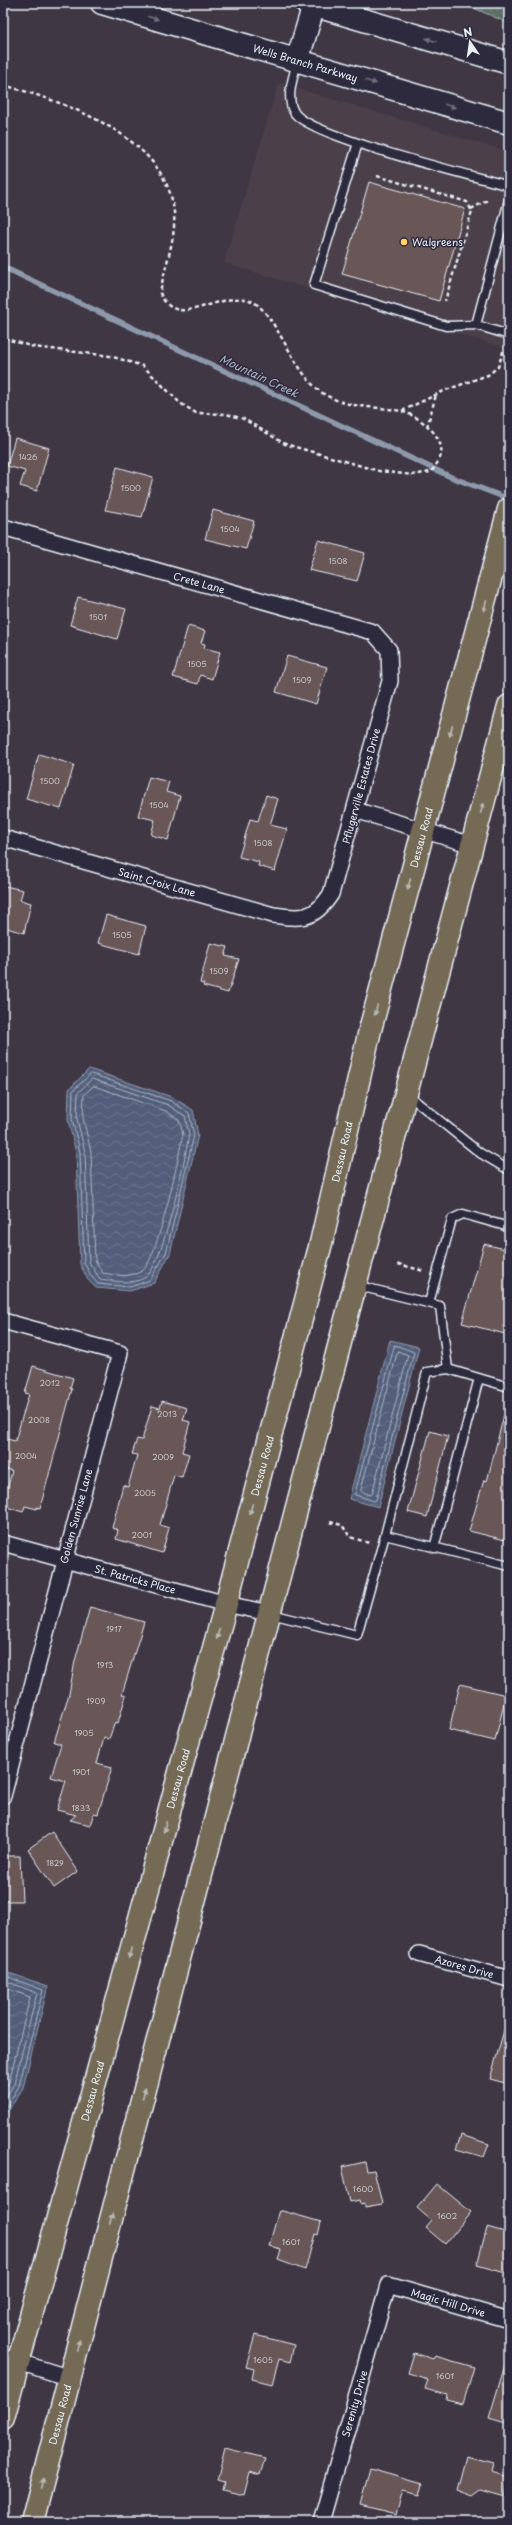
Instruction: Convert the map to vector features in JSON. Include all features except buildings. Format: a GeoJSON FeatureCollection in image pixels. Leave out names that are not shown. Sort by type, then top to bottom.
{"type":"FeatureCollection","features":[{"type":"Feature","properties":{"kind":"main road","name":"Wells Branch Parkway"},"geometry":{"type":"LineString","coordinates":[[102,3],[509,123]]}},
{"type":"Feature","properties":{"kind":"main road"},"geometry":{"type":"LineString","coordinates":[[297,61],[310,4],[509,64]]}},
{"type":"Feature","properties":{"kind":"main road","name":"Dessau Road"},"geometry":{"type":"LineString","coordinates":[[3,2418],[10,2359],[226,1604],[319,1251],[370,1030],[495,568],[509,509]]}},
{"type":"Feature","properties":{"kind":"main road","name":"Dessau Road"},"geometry":{"type":"LineString","coordinates":[[32,2522],[354,1285],[509,706]]}},
{"type":"Feature","properties":{"kind":"street","name":"Crete Lane"},"geometry":{"type":"LineString","coordinates":[[3,527],[373,632],[389,650]]}},
{"type":"Feature","properties":{"kind":"street","name":"Pflugerville Estates Drive"},"geometry":{"type":"LineString","coordinates":[[313,915],[331,894],[390,681],[389,650]]}},
{"type":"Feature","properties":{"kind":"street"},"geometry":{"type":"LineString","coordinates":[[355,810],[472,845]]}},
{"type":"Feature","properties":{"kind":"street","name":"Saint Croix Lane"},"geometry":{"type":"LineString","coordinates":[[3,838],[272,915],[297,918],[313,915]]}},
{"type":"Feature","properties":{"kind":"street","name":"Golden Sunrise Lane"},"geometry":{"type":"LineString","coordinates":[[3,1321],[120,1353],[64,1560],[3,1796]]}},
{"type":"Feature","properties":{"kind":"street","name":"St. Patricks Place"},"geometry":{"type":"LineString","coordinates":[[3,1543],[226,1604],[269,1613]]}},
{"type":"Feature","properties":{"kind":"street","name":"Azores Drive"},"geometry":{"type":"LineString","coordinates":[[419,1954],[509,1979]]}},
{"type":"Feature","properties":{"kind":"street","name":"Magic Hill Drive"},"geometry":{"type":"LineString","coordinates":[[388,2285],[509,2320]]}},
{"type":"Feature","properties":{"kind":"street","name":"Serenity Drive"},"geometry":{"type":"LineString","coordinates":[[321,2522],[388,2285]]}},
{"type":"Feature","properties":{"kind":"street"},"geometry":{"type":"LineString","coordinates":[[10,2359],[70,2378]]}},
{"type":"Feature","properties":{"kind":"lane"},"geometry":{"type":"LineString","coordinates":[[297,61],[289,96],[294,113],[311,126],[358,143],[509,186]]}},
{"type":"Feature","properties":{"kind":"lane"},"geometry":{"type":"LineString","coordinates":[[358,143],[314,285],[446,326],[476,325],[509,335]]}},
{"type":"Feature","properties":{"kind":"lane"},"geometry":{"type":"LineString","coordinates":[[476,325],[509,200]]}},
{"type":"Feature","properties":{"kind":"lane"},"geometry":{"type":"LineString","coordinates":[[406,1093],[480,1153],[509,1170]]}},
{"type":"Feature","properties":{"kind":"lane"},"geometry":{"type":"LineString","coordinates":[[429,1303],[452,1219],[463,1214],[509,1227]]}},
{"type":"Feature","properties":{"kind":"lane"},"geometry":{"type":"LineString","coordinates":[[354,1285],[440,1306],[448,1370]]}},
{"type":"Feature","properties":{"kind":"lane"},"geometry":{"type":"LineString","coordinates":[[269,1613],[356,1635],[385,1535],[427,1372],[448,1370],[509,1387]]}},
{"type":"Feature","properties":{"kind":"lane"},"geometry":{"type":"LineString","coordinates":[[434,1548],[479,1378]]}},
{"type":"Feature","properties":{"kind":"lane"},"geometry":{"type":"LineString","coordinates":[[385,1535],[509,1566]]}},
{"type":"Feature","properties":{"kind":"path"},"geometry":{"type":"LineString","coordinates":[[3,86],[36,94],[94,117],[140,148],[164,174],[172,201],[174,229],[160,293],[163,301],[172,309],[181,312],[236,298],[251,301],[266,314],[290,356],[309,382],[324,394],[360,408],[401,411],[427,427],[441,448],[439,460],[431,472],[412,475],[379,471],[285,444],[244,419],[226,414],[196,413],[180,403],[143,366],[110,356],[34,347],[3,338]]}},
{"type":"Feature","properties":{"kind":"path"},"geometry":{"type":"LineString","coordinates":[[378,176],[467,202],[471,209],[472,211],[445,301]]}},
{"type":"Feature","properties":{"kind":"path"},"geometry":{"type":"LineString","coordinates":[[471,209],[488,200]]}},
{"type":"Feature","properties":{"kind":"path"},"geometry":{"type":"LineString","coordinates":[[401,411],[437,394],[488,375],[498,367],[504,349]]}},
{"type":"Feature","properties":{"kind":"path"},"geometry":{"type":"LineString","coordinates":[[427,427],[437,394]]}},
{"type":"Feature","properties":{"kind":"path"},"geometry":{"type":"LineString","coordinates":[[398,1264],[427,1272]]}},
{"type":"Feature","properties":{"kind":"path"},"geometry":{"type":"LineString","coordinates":[[330,1522],[342,1526],[350,1537],[369,1543]]}},
{"type":"Feature","properties":{"kind":"shaded area"},"geometry":{"type":"Polygon","coordinates":[[[279,83],[509,152],[509,349],[224,263],[279,83]]]}},
{"type":"Feature","properties":{"kind":"green space"},"geometry":{"type":"Polygon","coordinates":[[[462,3],[509,3],[509,23],[508,23],[462,3]]]}},
{"type":"Feature","properties":{"kind":"water"},"geometry":{"type":"Polygon","coordinates":[[[89,1069],[172,1097],[193,1110],[198,1135],[170,1254],[154,1283],[130,1291],[96,1288],[88,1280],[80,1264],[76,1153],[68,1120],[69,1089],[89,1069]]]}},
{"type":"Feature","properties":{"kind":"water"},"geometry":{"type":"Polygon","coordinates":[[[390,1340],[419,1347],[378,1507],[349,1499],[390,1340]]]}},
{"type":"Feature","properties":{"kind":"water"},"geometry":{"type":"Polygon","coordinates":[[[3,1971],[48,1986],[23,2088],[9,2110],[3,2111],[3,1971]]]}},
{"type":"Feature","properties":{"kind":"waterway","name":"Mountain Creek"},"geometry":{"type":"LineString","coordinates":[[3,267],[451,477],[509,499]]}},
{"type":"Feature","properties":{"kind":"place","name":"Walgreens"},"geometry":{"type":"Point","coordinates":[404,242]}}]}
